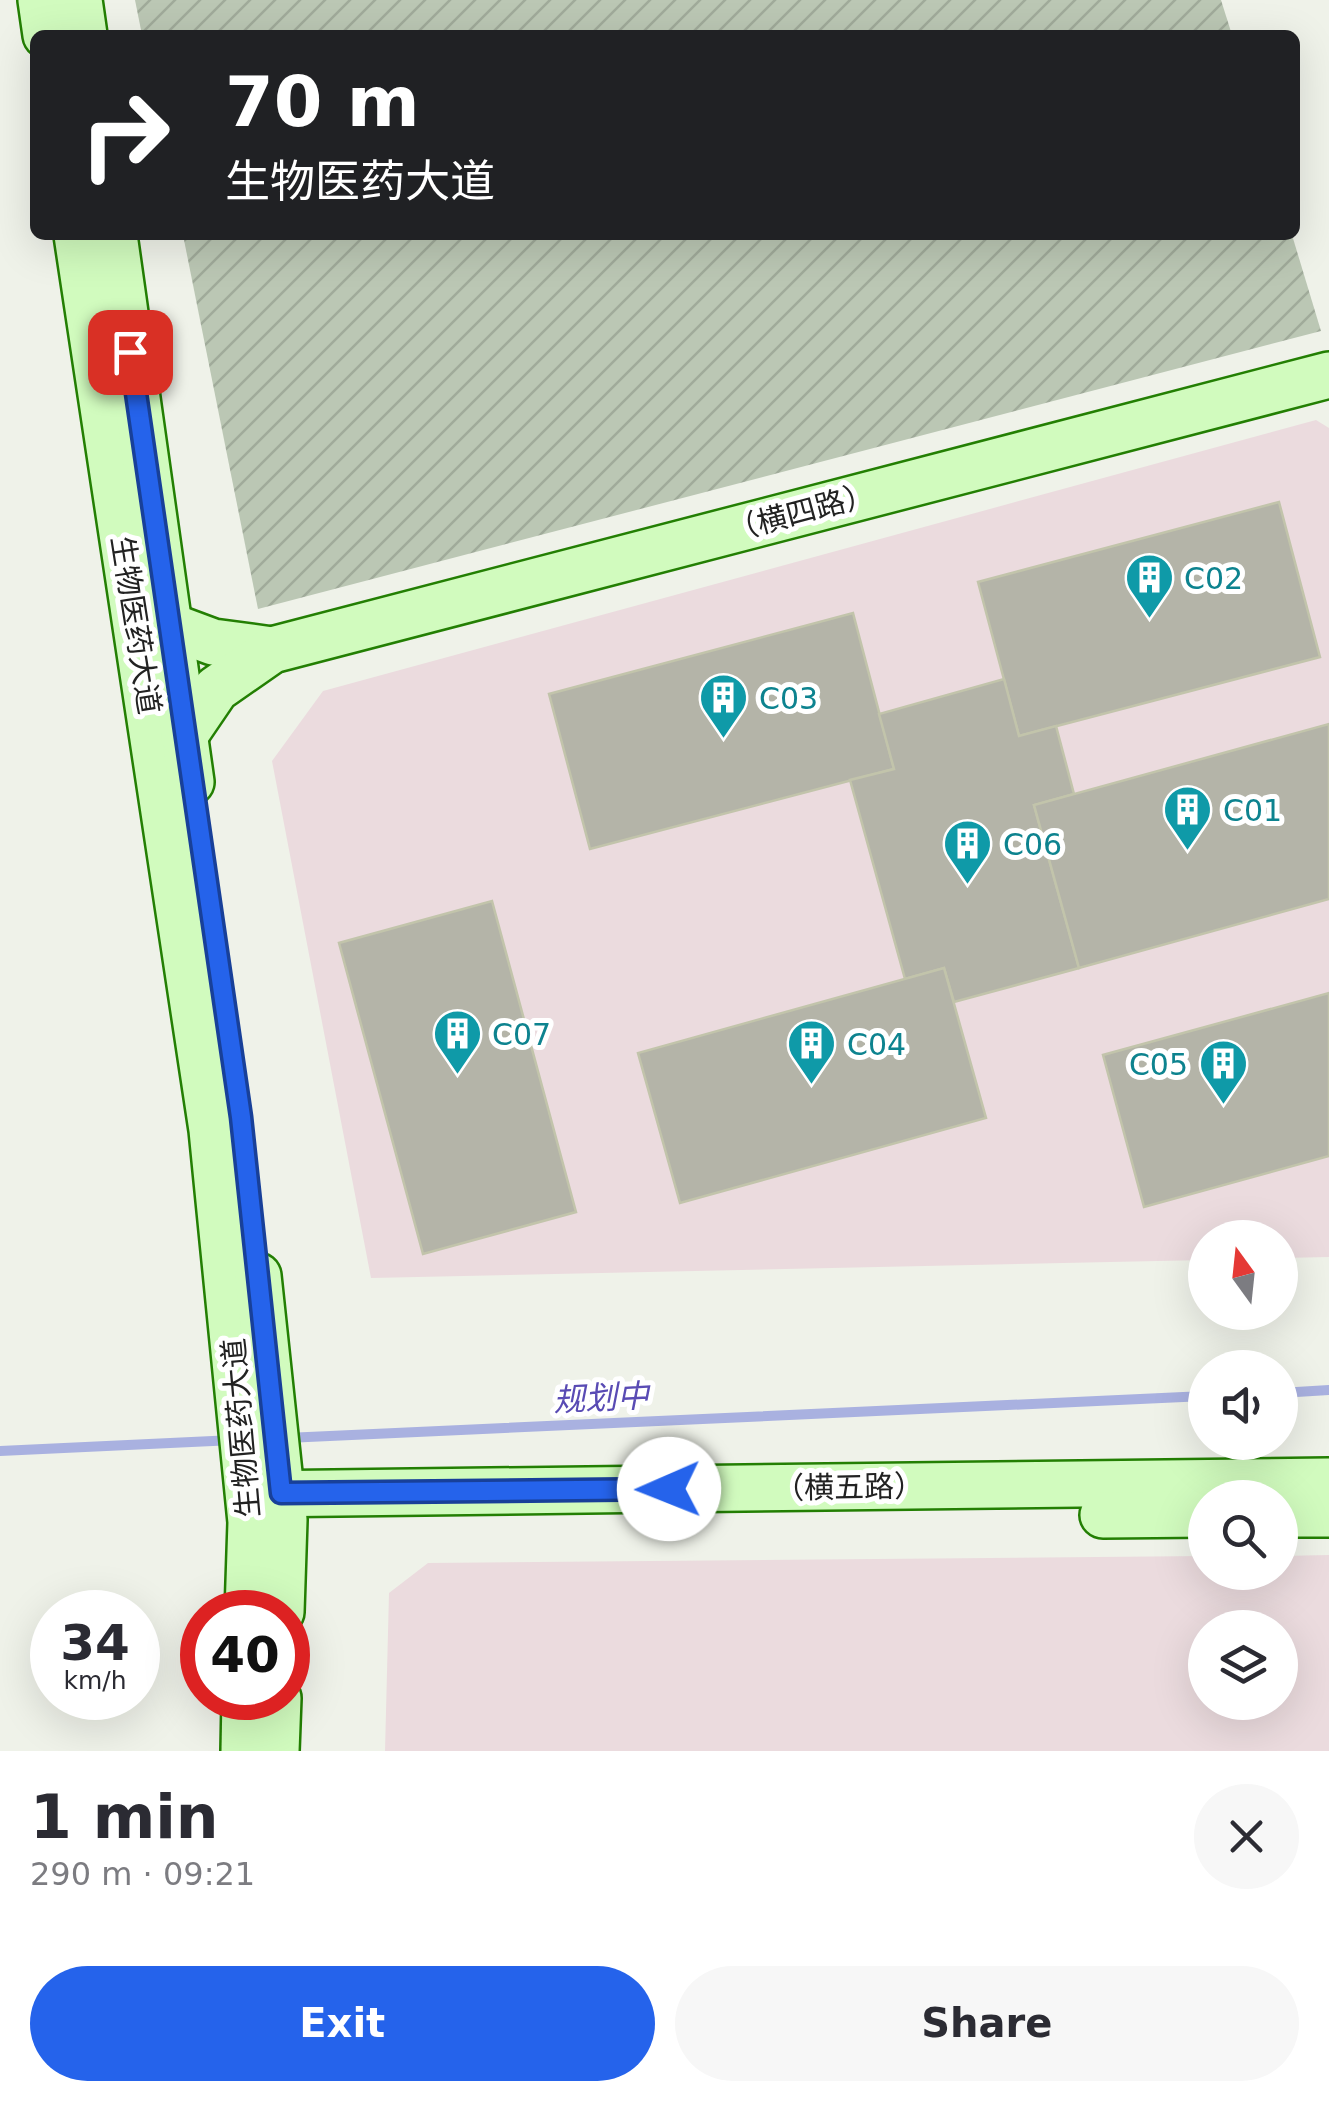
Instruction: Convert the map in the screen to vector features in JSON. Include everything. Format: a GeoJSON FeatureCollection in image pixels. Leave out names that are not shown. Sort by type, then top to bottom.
{"type":"FeatureCollection","features":[{"type":"Feature","properties":{"kind":"street"},"geometry":{"type":"LineString","coordinates":[[41,0],[45,30]]}},
{"type":"Feature","properties":{"kind":"street"},"geometry":{"type":"LineString","coordinates":[[79,0],[83,30]]}},
{"type":"Feature","properties":{"kind":"street","name":"生物医药大道"},"geometry":{"type":"LineString","coordinates":[[77,240],[278,1590]]}},
{"type":"Feature","properties":{"kind":"street","name":"生物医药大道"},"geometry":{"type":"LineString","coordinates":[[115,240],[241,1117],[266,1507],[252,1590]]}},
{"type":"Feature","properties":{"kind":"street","name":"（横四路）"},"geometry":{"type":"LineString","coordinates":[[272,650],[1329,375]]}},
{"type":"Feature","properties":{"kind":"street"},"geometry":{"type":"LineString","coordinates":[[170,626],[213,642],[272,650]]}},
{"type":"Feature","properties":{"kind":"street"},"geometry":{"type":"LineString","coordinates":[[184,736],[216,689],[272,650]]}},
{"type":"Feature","properties":{"kind":"street","name":"（横五路）"},"geometry":{"type":"LineString","coordinates":[[266,1507],[1329,1481]]}},
{"type":"Feature","properties":{"kind":"street"},"geometry":{"type":"LineString","coordinates":[[266,1507],[1188,1514]]}},
{"type":"Feature","properties":{"kind":"street"},"geometry":{"type":"LineString","coordinates":[[1298,1514],[1329,1514]]}},
{"type":"Feature","properties":{"kind":"street"},"geometry":{"type":"LineString","coordinates":[[244,1751],[245,1720]]}},
{"type":"Feature","properties":{"kind":"street"},"geometry":{"type":"LineString","coordinates":[[276,1751],[277,1720]]}},
{"type":"Feature","properties":{"kind":"shaded area"},"geometry":{"type":"Polygon","coordinates":[[[135,0],[1221,0],[1230,30],[141,30],[135,0]]]}},
{"type":"Feature","properties":{"kind":"shaded area"},"geometry":{"type":"Polygon","coordinates":[[[184,240],[1294,240],[1321,331],[258,609],[184,240]]]}},
{"type":"Feature","properties":{"kind":"shaded area"},"geometry":{"type":"Polygon","coordinates":[[[1316,420],[1329,428],[1329,1257],[1298,1258],[1298,1220],[1188,1220],[1188,1260],[371,1278],[272,761],[323,691],[1316,420]]]}},
{"type":"Feature","properties":{"kind":"shaded area"},"geometry":{"type":"Polygon","coordinates":[[[1329,1555],[1329,1751],[385,1751],[389,1593],[428,1563],[1188,1556],[1188,1590],[1298,1590],[1298,1556],[1329,1555]]]}},
{"type":"Feature","properties":{"kind":"building","name":"C02"},"geometry":{"type":"Polygon","coordinates":[[[1279,502],[1320,657],[1019,736],[978,582],[1279,502]]]}},
{"type":"Feature","properties":{"kind":"building","name":"C03"},"geometry":{"type":"Polygon","coordinates":[[[853,613],[894,769],[590,849],[549,694],[853,613]]]}},
{"type":"Feature","properties":{"kind":"building","name":"C06"},"geometry":{"type":"Polygon","coordinates":[[[1004,679],[1019,736],[1056,726],[1074,794],[1034,805],[1079,968],[954,1002],[944,968],[905,979],[850,780],[894,769],[879,714],[1004,679]]]}},
{"type":"Feature","properties":{"kind":"building","name":"C01"},"geometry":{"type":"Polygon","coordinates":[[[1329,724],[1329,899],[1079,968],[1034,805],[1329,724]]]}},
{"type":"Feature","properties":{"kind":"building","name":"C07"},"geometry":{"type":"Polygon","coordinates":[[[492,901],[576,1212],[423,1254],[339,943],[492,901]]]}},
{"type":"Feature","properties":{"kind":"building","name":"C04"},"geometry":{"type":"Polygon","coordinates":[[[944,968],[986,1118],[680,1203],[638,1053],[944,968]]]}},
{"type":"Feature","properties":{"kind":"building","name":"C05"},"geometry":{"type":"Polygon","coordinates":[[[1329,993],[1329,1156],[1144,1207],[1103,1055],[1329,993]]]}},
{"type":"Feature","properties":{"kind":"waterway","name":"规划中"},"geometry":{"type":"LineString","coordinates":[[1298,1392],[1329,1390]]}},
{"type":"Feature","properties":{"kind":"waterway","name":"规划中"},"geometry":{"type":"LineString","coordinates":[[286,1438],[1188,1397]]}},
{"type":"Feature","properties":{"kind":"waterway","name":"规划中"},"geometry":{"type":"LineString","coordinates":[[0,1451],[234,1440]]}},
{"type":"Feature","properties":{"kind":"place","name":"C02"},"geometry":{"type":"Point","coordinates":[1149,620]}},
{"type":"Feature","properties":{"kind":"place","name":"C03"},"geometry":{"type":"Point","coordinates":[724,740]}},
{"type":"Feature","properties":{"kind":"place","name":"C01"},"geometry":{"type":"Point","coordinates":[1188,852]}},
{"type":"Feature","properties":{"kind":"place","name":"C06"},"geometry":{"type":"Point","coordinates":[968,886]}},
{"type":"Feature","properties":{"kind":"place","name":"C07"},"geometry":{"type":"Point","coordinates":[457,1076]}},
{"type":"Feature","properties":{"kind":"place","name":"C04"},"geometry":{"type":"Point","coordinates":[812,1086]}},
{"type":"Feature","properties":{"kind":"place","name":"C05"},"geometry":{"type":"Point","coordinates":[1223,1106]}},
{"type":"Feature","properties":{"kind":"route"},"geometry":{"type":"LineString","coordinates":[[130,352],[241,1117],[281,1493],[669,1489]]}}]}
